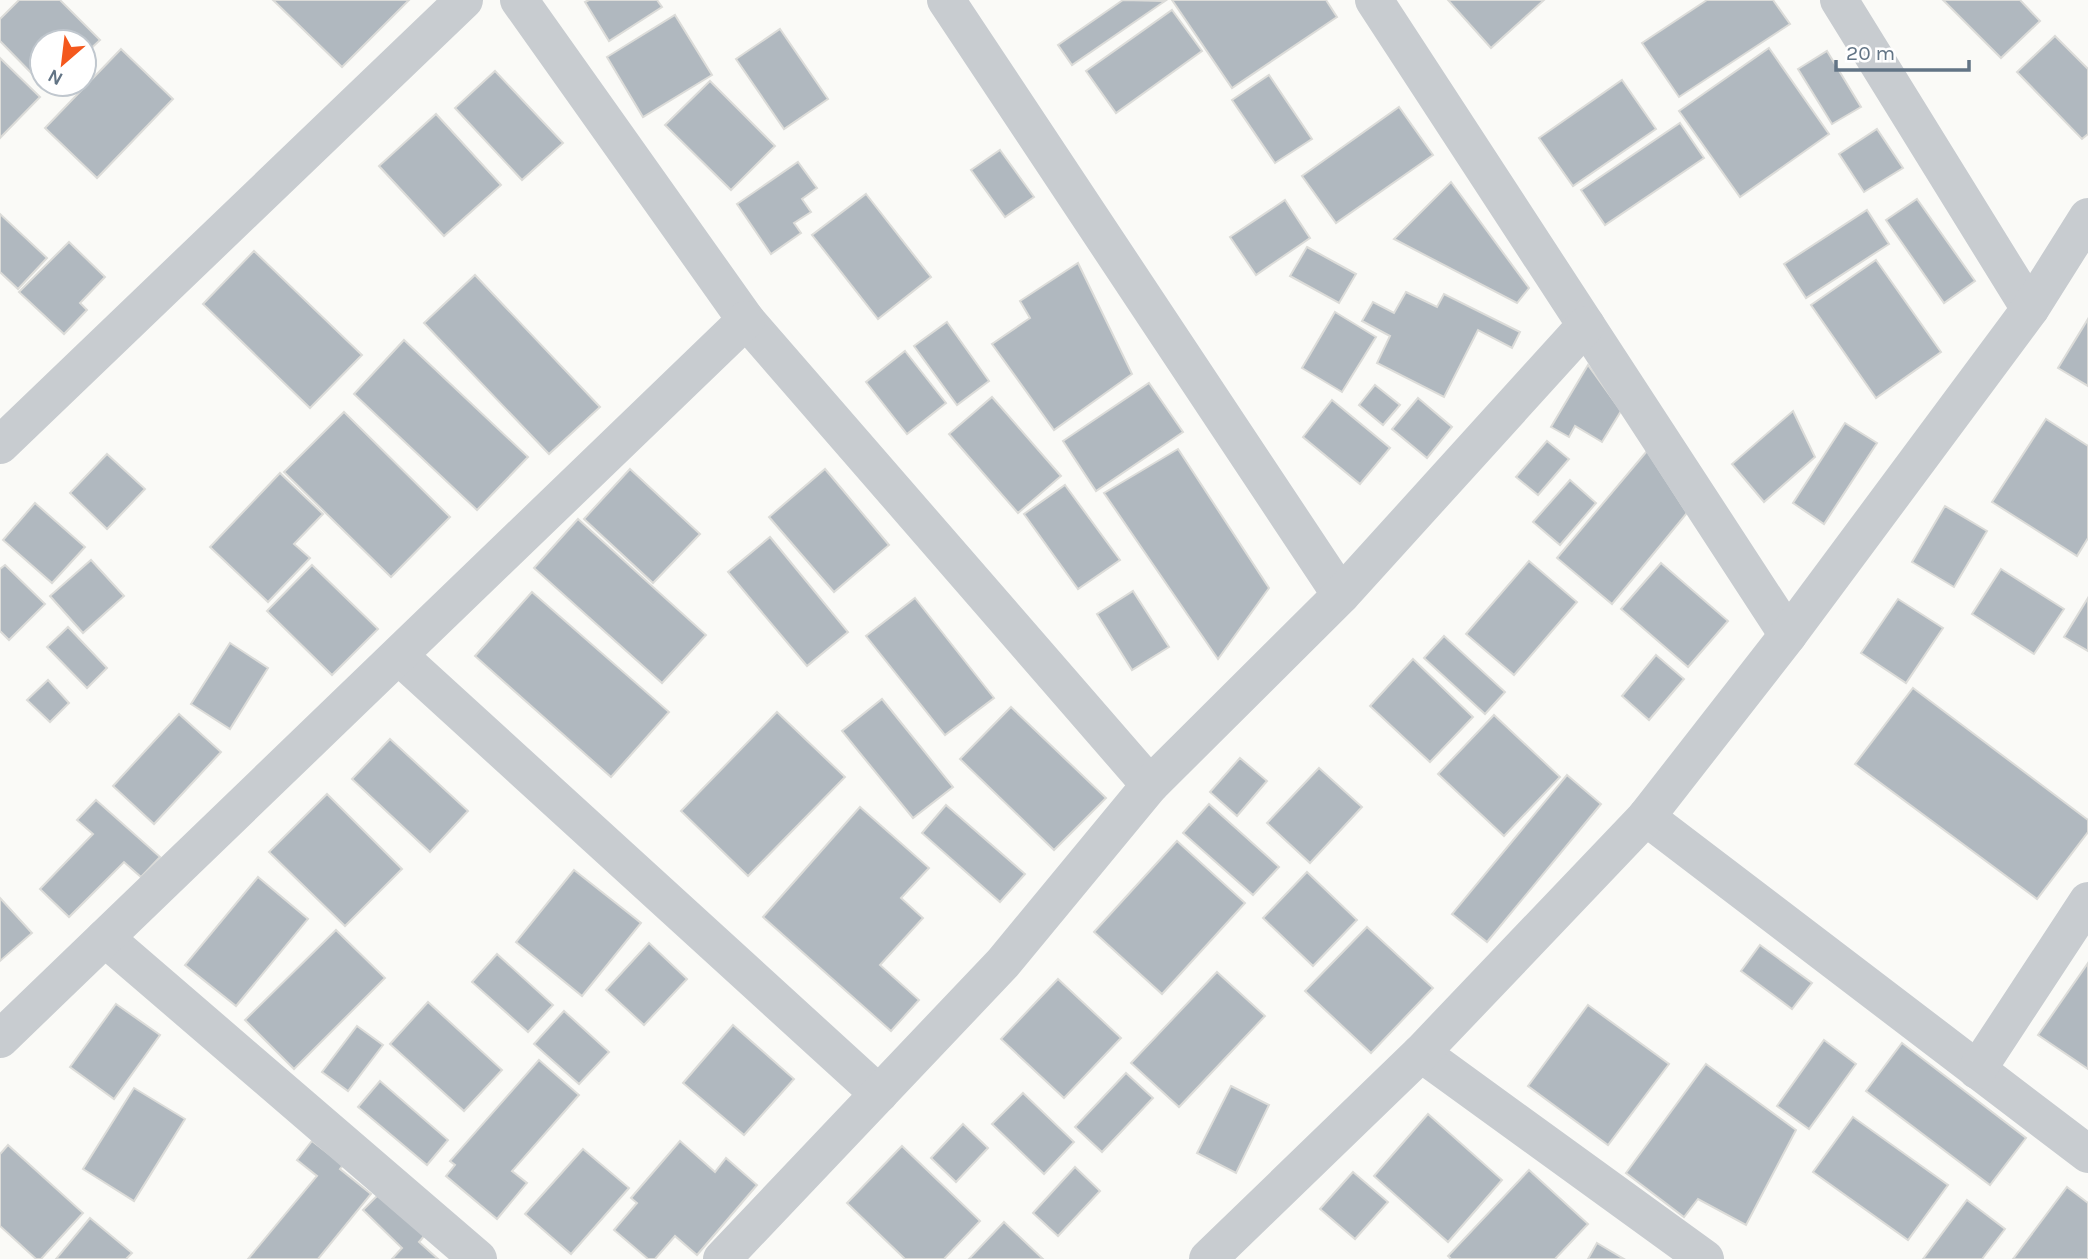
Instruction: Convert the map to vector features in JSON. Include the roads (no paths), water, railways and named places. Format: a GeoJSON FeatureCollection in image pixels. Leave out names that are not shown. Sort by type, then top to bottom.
{"type":"FeatureCollection","features":[{"type":"Feature","properties":{"kind":"street"},"geometry":{"type":"LineString","coordinates":[[0,445],[464,0]]}},
{"type":"Feature","properties":{"kind":"street"},"geometry":{"type":"LineString","coordinates":[[519,0],[746,320],[1150,785]]}},
{"type":"Feature","properties":{"kind":"street"},"geometry":{"type":"LineString","coordinates":[[946,0],[1340,595]]}},
{"type":"Feature","properties":{"kind":"street"},"geometry":{"type":"LineString","coordinates":[[1374,0],[1788,635]]}},
{"type":"Feature","properties":{"kind":"street"},"geometry":{"type":"LineString","coordinates":[[1839,0],[2030,309]]}},
{"type":"Feature","properties":{"kind":"street"},"geometry":{"type":"LineString","coordinates":[[1208,1259],[1421,1053],[1646,817],[1788,635],[2030,309],[2088,217]]}},
{"type":"Feature","properties":{"kind":"street"},"geometry":{"type":"LineString","coordinates":[[0,1039],[746,320]]}},
{"type":"Feature","properties":{"kind":"street"},"geometry":{"type":"LineString","coordinates":[[722,1259],[1003,963],[1150,785],[1340,595],[1586,325]]}},
{"type":"Feature","properties":{"kind":"street"},"geometry":{"type":"LineString","coordinates":[[399,656],[879,1094]]}},
{"type":"Feature","properties":{"kind":"street"},"geometry":{"type":"LineString","coordinates":[[1646,817],[2088,1154]]}},
{"type":"Feature","properties":{"kind":"street"},"geometry":{"type":"LineString","coordinates":[[1977,1070],[2088,901]]}},
{"type":"Feature","properties":{"kind":"street"},"geometry":{"type":"LineString","coordinates":[[105,938],[478,1259]]}},
{"type":"Feature","properties":{"kind":"street"},"geometry":{"type":"LineString","coordinates":[[1421,1053],[1705,1259]]}}]}
